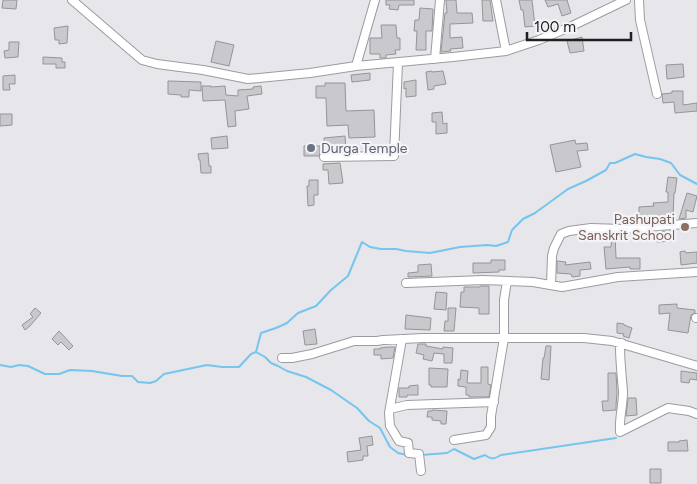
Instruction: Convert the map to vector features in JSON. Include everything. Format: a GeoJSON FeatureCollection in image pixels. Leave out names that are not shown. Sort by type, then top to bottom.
{"type":"FeatureCollection","features":[{"type":"Feature","properties":{"kind":"street"},"geometry":{"type":"LineString","coordinates":[[72,0],[142,60],[248,79],[506,51],[556,33],[626,0]]}},
{"type":"Feature","properties":{"kind":"street"},"geometry":{"type":"LineString","coordinates":[[356,66],[375,0]]}},
{"type":"Feature","properties":{"kind":"street"},"geometry":{"type":"LineString","coordinates":[[435,59],[440,0]]}},
{"type":"Feature","properties":{"kind":"street"},"geometry":{"type":"LineString","coordinates":[[496,0],[506,51]]}},
{"type":"Feature","properties":{"kind":"street"},"geometry":{"type":"LineString","coordinates":[[639,0],[640,20],[657,94]]}},
{"type":"Feature","properties":{"kind":"street"},"geometry":{"type":"LineString","coordinates":[[324,157],[394,156],[398,63]]}},
{"type":"Feature","properties":{"kind":"street"},"geometry":{"type":"LineString","coordinates":[[551,285],[552,256],[561,234],[591,228],[622,229],[697,223]]}},
{"type":"Feature","properties":{"kind":"street"},"geometry":{"type":"LineString","coordinates":[[406,283],[483,280],[533,282],[562,286],[618,277],[697,272]]}},
{"type":"Feature","properties":{"kind":"street"},"geometry":{"type":"LineString","coordinates":[[454,440],[486,435],[491,427],[491,416],[504,338],[504,300],[507,281]]}},
{"type":"Feature","properties":{"kind":"street"},"geometry":{"type":"LineString","coordinates":[[282,358],[312,354],[354,341],[584,338],[622,343],[697,366]]}},
{"type":"Feature","properties":{"kind":"street"},"geometry":{"type":"LineString","coordinates":[[402,339],[390,409],[390,426],[399,441],[408,443],[410,454],[419,454],[421,471]]}},
{"type":"Feature","properties":{"kind":"street"},"geometry":{"type":"LineString","coordinates":[[622,343],[620,347],[623,393],[622,412],[619,422],[620,432],[668,408],[697,414]]}},
{"type":"Feature","properties":{"kind":"street"},"geometry":{"type":"LineString","coordinates":[[390,409],[407,405],[494,402]]}},
{"type":"Feature","properties":{"kind":"building"},"geometry":{"type":"Polygon","coordinates":[[[3,0],[17,0],[16,9],[2,8],[3,0]]]}},
{"type":"Feature","properties":{"kind":"building"},"geometry":{"type":"Polygon","coordinates":[[[386,0],[414,0],[414,5],[399,5],[398,10],[389,9],[390,5],[386,5],[386,0]]]}},
{"type":"Feature","properties":{"kind":"building"},"geometry":{"type":"Polygon","coordinates":[[[446,0],[456,0],[457,13],[472,13],[473,23],[450,24],[450,38],[462,37],[463,48],[441,52],[445,13],[447,13],[446,0]]]}},
{"type":"Feature","properties":{"kind":"building"},"geometry":{"type":"Polygon","coordinates":[[[482,0],[490,0],[493,21],[483,21],[482,0]]]}},
{"type":"Feature","properties":{"kind":"building"},"geometry":{"type":"Polygon","coordinates":[[[519,0],[532,0],[535,26],[525,27],[523,10],[521,10],[519,0]]]}},
{"type":"Feature","properties":{"kind":"building"},"geometry":{"type":"Polygon","coordinates":[[[545,0],[567,0],[571,13],[562,16],[558,4],[548,7],[545,0]]]}},
{"type":"Feature","properties":{"kind":"building"},"geometry":{"type":"Polygon","coordinates":[[[420,8],[433,9],[432,31],[426,31],[426,50],[416,50],[417,31],[414,31],[415,20],[419,20],[420,8]]]}},
{"type":"Feature","properties":{"kind":"building"},"geometry":{"type":"Polygon","coordinates":[[[381,25],[396,25],[397,38],[400,38],[400,50],[395,50],[396,54],[386,55],[386,58],[380,58],[380,54],[370,54],[370,38],[382,38],[381,25]]]}},
{"type":"Feature","properties":{"kind":"building"},"geometry":{"type":"Polygon","coordinates":[[[68,26],[67,43],[59,44],[59,40],[55,40],[54,28],[68,26]]]}},
{"type":"Feature","properties":{"kind":"building"},"geometry":{"type":"Polygon","coordinates":[[[582,37],[584,51],[570,53],[567,41],[582,37]]]}},
{"type":"Feature","properties":{"kind":"building"},"geometry":{"type":"Polygon","coordinates":[[[216,41],[234,45],[229,66],[211,62],[216,41]]]}},
{"type":"Feature","properties":{"kind":"building"},"geometry":{"type":"Polygon","coordinates":[[[9,42],[19,42],[18,57],[5,58],[4,51],[9,50],[9,42]]]}},
{"type":"Feature","properties":{"kind":"building"},"geometry":{"type":"Polygon","coordinates":[[[43,57],[62,58],[62,62],[65,62],[65,68],[56,68],[56,64],[43,64],[43,57]]]}},
{"type":"Feature","properties":{"kind":"building"},"geometry":{"type":"Polygon","coordinates":[[[683,64],[684,77],[667,79],[666,65],[683,64]]]}},
{"type":"Feature","properties":{"kind":"building"},"geometry":{"type":"Polygon","coordinates":[[[443,71],[446,84],[434,86],[434,89],[428,90],[426,72],[443,71]]]}},
{"type":"Feature","properties":{"kind":"building"},"geometry":{"type":"Polygon","coordinates":[[[370,73],[370,80],[352,82],[351,75],[370,73]]]}},
{"type":"Feature","properties":{"kind":"building"},"geometry":{"type":"Polygon","coordinates":[[[15,75],[15,84],[9,84],[10,90],[3,90],[3,76],[15,75]]]}},
{"type":"Feature","properties":{"kind":"building"},"geometry":{"type":"Polygon","coordinates":[[[416,80],[416,96],[406,97],[404,82],[416,80]]]}},
{"type":"Feature","properties":{"kind":"building"},"geometry":{"type":"Polygon","coordinates":[[[168,81],[201,82],[201,91],[189,90],[189,97],[168,94],[168,81]]]}},
{"type":"Feature","properties":{"kind":"building"},"geometry":{"type":"Polygon","coordinates":[[[325,83],[345,83],[346,111],[374,110],[375,137],[349,138],[348,125],[327,126],[326,98],[316,98],[316,86],[325,86],[325,83]]]}},
{"type":"Feature","properties":{"kind":"building"},"geometry":{"type":"Polygon","coordinates":[[[202,86],[225,86],[226,95],[238,96],[238,90],[253,89],[253,87],[261,86],[262,94],[247,96],[249,109],[235,111],[236,126],[228,127],[225,100],[203,101],[202,86]]]}},
{"type":"Feature","properties":{"kind":"building"},"geometry":{"type":"Polygon","coordinates":[[[672,91],[683,91],[683,105],[697,103],[697,111],[675,113],[674,102],[663,103],[662,94],[672,93],[672,91]]]}},
{"type":"Feature","properties":{"kind":"building"},"geometry":{"type":"Polygon","coordinates":[[[442,112],[443,124],[447,123],[447,133],[436,134],[436,122],[432,122],[432,113],[442,112]]]}},
{"type":"Feature","properties":{"kind":"building"},"geometry":{"type":"Polygon","coordinates":[[[0,114],[12,114],[12,125],[0,126],[0,114]]]}},
{"type":"Feature","properties":{"kind":"building"},"geometry":{"type":"Polygon","coordinates":[[[227,136],[228,148],[212,149],[211,138],[227,136]]]}},
{"type":"Feature","properties":{"kind":"building"},"geometry":{"type":"Polygon","coordinates":[[[345,136],[346,151],[335,151],[335,145],[324,145],[324,138],[345,136]]]}},
{"type":"Feature","properties":{"kind":"building"},"geometry":{"type":"Polygon","coordinates":[[[575,140],[576,144],[587,143],[588,150],[577,151],[581,167],[556,172],[550,145],[575,140]]]}},
{"type":"Feature","properties":{"kind":"building"},"geometry":{"type":"Polygon","coordinates":[[[304,146],[320,146],[319,156],[304,156],[304,146]]]}},
{"type":"Feature","properties":{"kind":"building"},"geometry":{"type":"Polygon","coordinates":[[[208,153],[211,173],[201,173],[198,154],[208,153]]]}},
{"type":"Feature","properties":{"kind":"building"},"geometry":{"type":"Polygon","coordinates":[[[340,163],[343,183],[329,184],[328,170],[323,170],[323,164],[340,163]]]}},
{"type":"Feature","properties":{"kind":"building"},"geometry":{"type":"Polygon","coordinates":[[[668,177],[677,178],[673,218],[644,219],[644,221],[639,221],[639,207],[654,206],[653,203],[668,202],[668,192],[666,192],[668,177]]]}},
{"type":"Feature","properties":{"kind":"building"},"geometry":{"type":"Polygon","coordinates":[[[309,180],[318,180],[318,195],[314,195],[314,205],[308,206],[307,186],[309,186],[309,180]]]}},
{"type":"Feature","properties":{"kind":"building"},"geometry":{"type":"Polygon","coordinates":[[[687,193],[697,196],[693,212],[686,210],[686,218],[679,219],[687,193]]]}},
{"type":"Feature","properties":{"kind":"building"},"geometry":{"type":"Polygon","coordinates":[[[671,231],[672,241],[657,242],[657,232],[671,231]]]}},
{"type":"Feature","properties":{"kind":"building"},"geometry":{"type":"Polygon","coordinates":[[[612,234],[615,234],[616,258],[640,258],[640,269],[630,269],[630,267],[606,269],[604,247],[611,247],[612,234]]]}},
{"type":"Feature","properties":{"kind":"building"},"geometry":{"type":"Polygon","coordinates":[[[685,251],[686,253],[697,252],[697,263],[681,265],[680,252],[685,251]]]}},
{"type":"Feature","properties":{"kind":"building"},"geometry":{"type":"Polygon","coordinates":[[[491,260],[505,260],[505,270],[473,273],[473,263],[491,263],[491,260]]]}},
{"type":"Feature","properties":{"kind":"building"},"geometry":{"type":"Polygon","coordinates":[[[557,261],[566,262],[565,265],[590,262],[591,269],[580,270],[580,276],[572,277],[571,274],[557,273],[557,261]]]}},
{"type":"Feature","properties":{"kind":"building"},"geometry":{"type":"Polygon","coordinates":[[[431,264],[432,276],[408,277],[408,273],[418,272],[418,265],[431,264]]]}},
{"type":"Feature","properties":{"kind":"building"},"geometry":{"type":"Polygon","coordinates":[[[489,286],[489,314],[479,314],[479,308],[460,307],[461,292],[464,292],[464,287],[489,286]]]}},
{"type":"Feature","properties":{"kind":"building"},"geometry":{"type":"Polygon","coordinates":[[[436,292],[447,293],[446,310],[434,309],[436,292]]]}},
{"type":"Feature","properties":{"kind":"building"},"geometry":{"type":"Polygon","coordinates":[[[677,304],[677,308],[695,310],[695,313],[691,315],[688,333],[668,330],[670,313],[659,314],[659,305],[677,304]]]}},
{"type":"Feature","properties":{"kind":"building"},"geometry":{"type":"Polygon","coordinates":[[[35,308],[41,313],[25,330],[22,325],[33,317],[30,314],[35,308]]]}},
{"type":"Feature","properties":{"kind":"building"},"geometry":{"type":"Polygon","coordinates":[[[448,308],[456,308],[454,331],[444,331],[445,321],[448,321],[448,308]]]}},
{"type":"Feature","properties":{"kind":"building"},"geometry":{"type":"Polygon","coordinates":[[[406,315],[431,318],[430,330],[405,329],[406,315]]]}},
{"type":"Feature","properties":{"kind":"building"},"geometry":{"type":"Polygon","coordinates":[[[617,323],[632,328],[629,338],[623,336],[624,334],[617,333],[617,323]]]}},
{"type":"Feature","properties":{"kind":"building"},"geometry":{"type":"Polygon","coordinates":[[[315,329],[317,344],[305,345],[303,331],[315,329]]]}},
{"type":"Feature","properties":{"kind":"building"},"geometry":{"type":"Polygon","coordinates":[[[59,331],[73,346],[69,350],[61,342],[58,345],[52,339],[59,331]]]}},
{"type":"Feature","properties":{"kind":"building"},"geometry":{"type":"Polygon","coordinates":[[[418,344],[426,344],[426,346],[443,349],[443,347],[453,348],[452,363],[444,363],[444,354],[434,353],[432,361],[423,359],[424,355],[416,353],[418,344]]]}},
{"type":"Feature","properties":{"kind":"building"},"geometry":{"type":"Polygon","coordinates":[[[546,346],[551,346],[549,380],[541,379],[546,346]]]}},
{"type":"Feature","properties":{"kind":"building"},"geometry":{"type":"Polygon","coordinates":[[[395,347],[393,358],[381,359],[381,355],[374,355],[374,349],[395,347]]]}},
{"type":"Feature","properties":{"kind":"building"},"geometry":{"type":"Polygon","coordinates":[[[481,367],[488,367],[488,384],[491,385],[489,397],[469,397],[469,395],[466,395],[466,387],[458,386],[461,370],[468,371],[467,383],[481,383],[481,367]]]}},
{"type":"Feature","properties":{"kind":"building"},"geometry":{"type":"Polygon","coordinates":[[[429,368],[448,369],[447,387],[431,387],[429,385],[429,368]]]}},
{"type":"Feature","properties":{"kind":"building"},"geometry":{"type":"Polygon","coordinates":[[[681,371],[697,373],[697,380],[690,379],[689,383],[681,382],[681,371]]]}},
{"type":"Feature","properties":{"kind":"building"},"geometry":{"type":"Polygon","coordinates":[[[608,373],[616,373],[616,410],[603,411],[602,401],[608,401],[608,373]]]}},
{"type":"Feature","properties":{"kind":"building"},"geometry":{"type":"Polygon","coordinates":[[[418,385],[418,395],[399,397],[399,388],[409,388],[409,386],[418,385]]]}},
{"type":"Feature","properties":{"kind":"building"},"geometry":{"type":"Polygon","coordinates":[[[628,398],[636,398],[637,415],[626,416],[628,398]]]}},
{"type":"Feature","properties":{"kind":"building"},"geometry":{"type":"Polygon","coordinates":[[[428,411],[447,411],[446,424],[441,424],[441,421],[432,420],[432,417],[427,417],[428,411]]]}},
{"type":"Feature","properties":{"kind":"building"},"geometry":{"type":"Polygon","coordinates":[[[372,436],[373,445],[367,446],[368,456],[363,456],[363,460],[348,462],[347,452],[361,450],[359,438],[372,436]]]}},
{"type":"Feature","properties":{"kind":"building"},"geometry":{"type":"Polygon","coordinates":[[[687,440],[688,451],[668,451],[668,442],[687,440]]]}},
{"type":"Feature","properties":{"kind":"building"},"geometry":{"type":"Polygon","coordinates":[[[650,469],[661,469],[661,483],[650,483],[650,469]]]}},
{"type":"Feature","properties":{"kind":"waterway"},"geometry":{"type":"LineString","coordinates":[[0,365],[11,367],[19,365],[28,366],[45,374],[59,374],[70,370],[92,371],[132,376],[138,382],[150,383],[156,381],[164,374],[207,365],[239,367],[251,354],[256,352],[261,333],[287,323],[298,313],[316,306],[348,276],[362,242],[370,247],[381,249],[430,253],[460,247],[496,246],[508,242],[512,230],[523,219],[535,213],[568,189],[606,170],[610,163],[615,163],[635,154],[671,163],[680,175],[697,184]]}},
{"type":"Feature","properties":{"kind":"waterway"},"geometry":{"type":"LineString","coordinates":[[256,352],[271,363],[306,377],[331,390],[357,408],[369,421],[380,428],[390,447],[398,453],[407,455]]}},
{"type":"Feature","properties":{"kind":"waterway"},"geometry":{"type":"LineString","coordinates":[[421,455],[447,453],[454,449],[474,459],[485,455],[493,458],[501,455],[616,438]]}},
{"type":"Feature","properties":{"kind":"place","name":"Durga Temple"},"geometry":{"type":"Point","coordinates":[311,148]}},
{"type":"Feature","properties":{"kind":"place","name":"Pashupati Sanskrit School"},"geometry":{"type":"Point","coordinates":[685,227]}}]}
